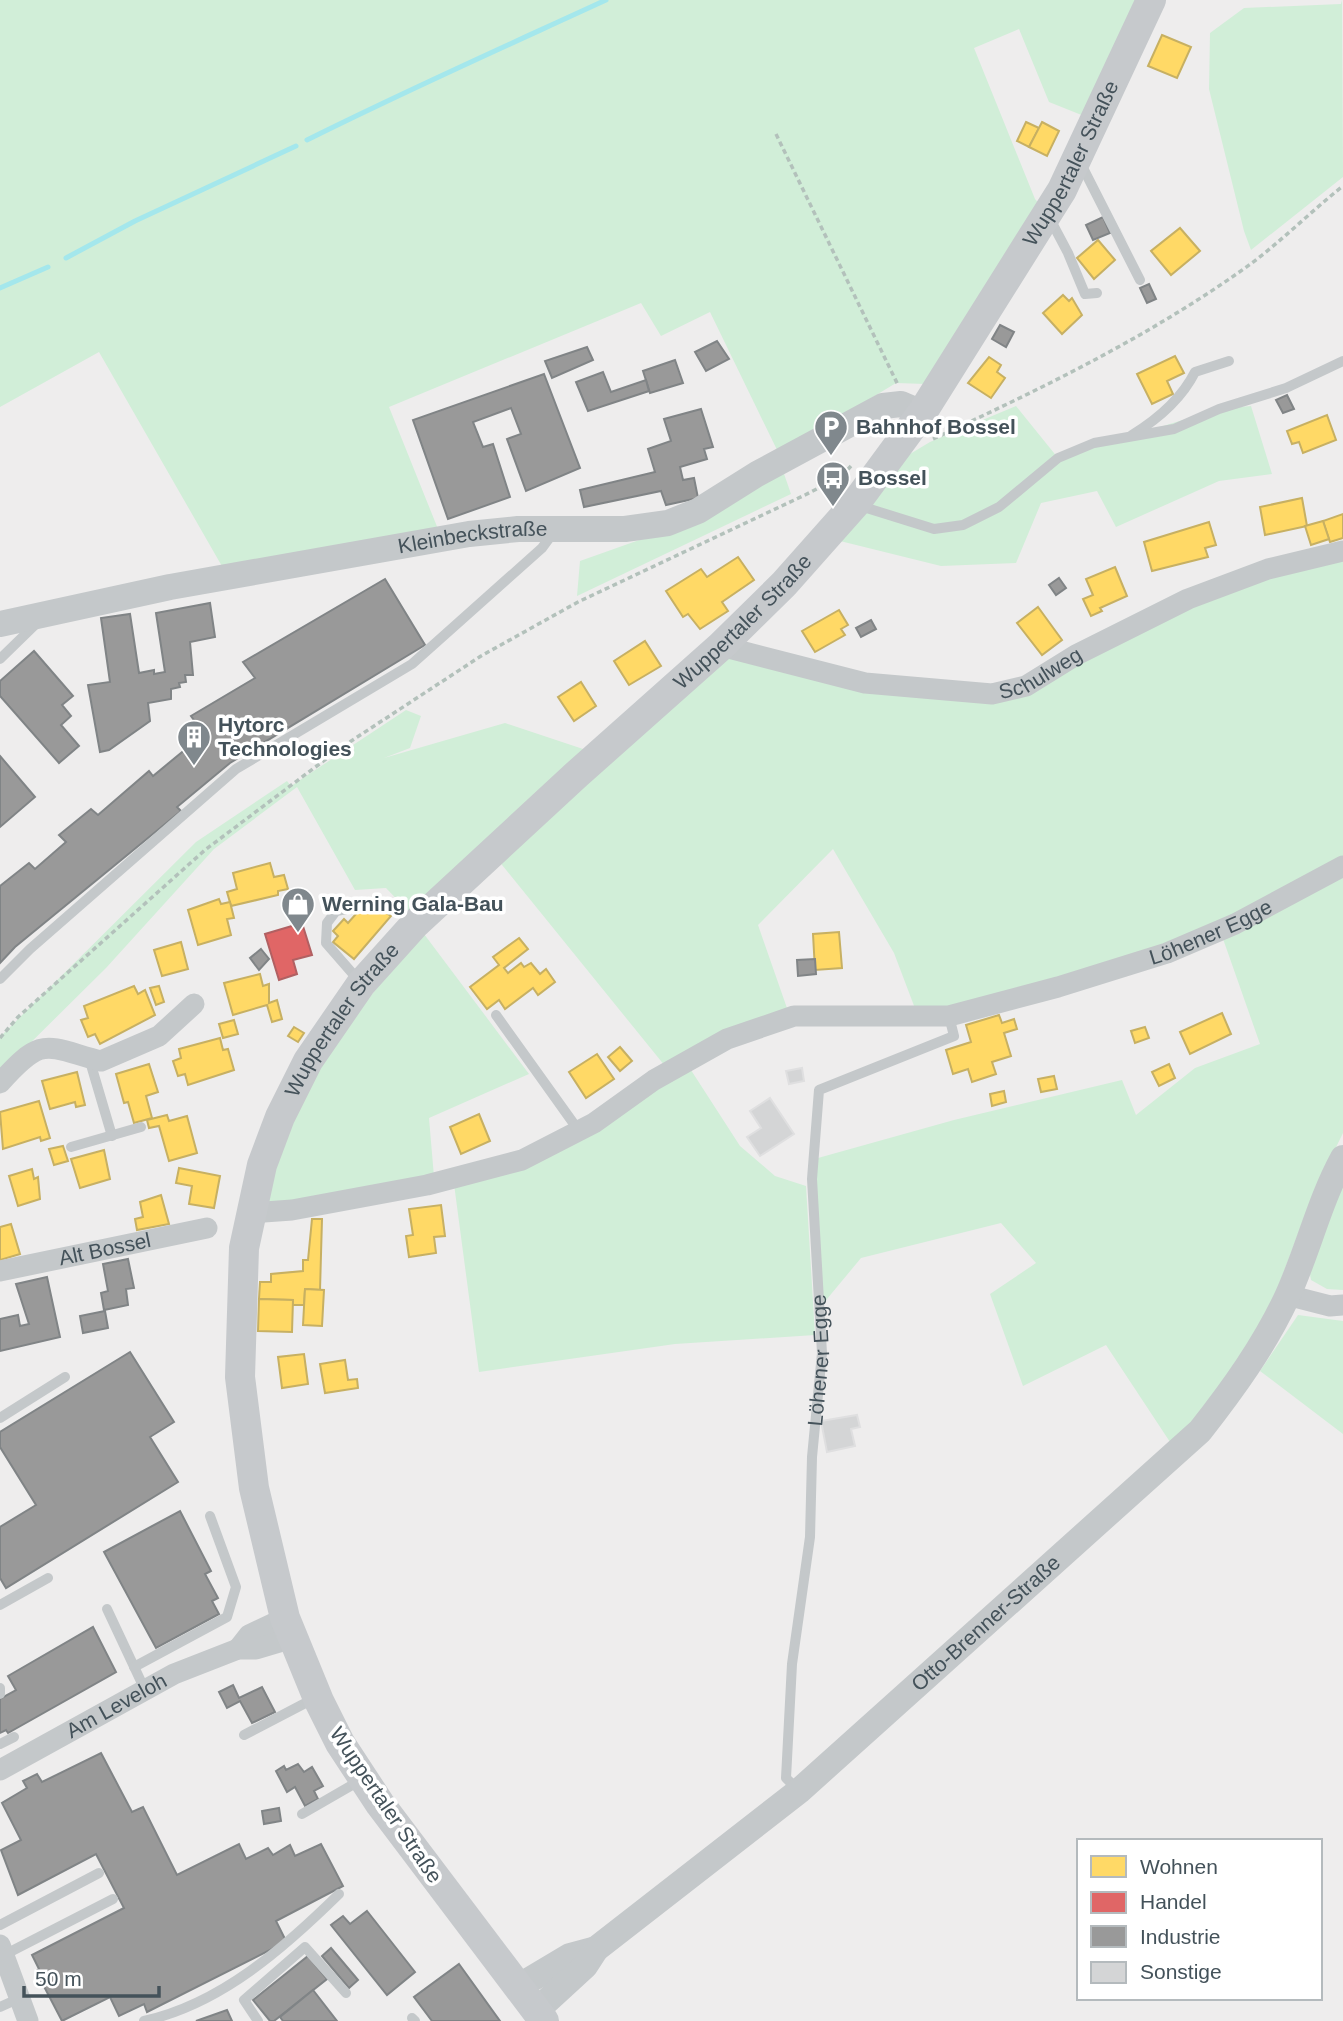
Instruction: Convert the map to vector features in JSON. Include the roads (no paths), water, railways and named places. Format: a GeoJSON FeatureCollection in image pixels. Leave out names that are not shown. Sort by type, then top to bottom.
{"type":"FeatureCollection","features":[{"type":"Feature","properties":{"kind":"main road","name":"Wuppertaler Straße"},"geometry":{"type":"LineString","coordinates":[[540,2016],[364,1779],[341,1743],[317,1696],[289,1628],[254,1488],[245,1438],[240,1377],[240,1317],[249,1213],[262,1164],[280,1117],[308,1061],[362,984],[415,923],[721,646],[784,583],[926,427],[1078,158],[1151,0]]}},
{"type":"Feature","properties":{"kind":"street","name":"Kleinbeckstraße"},"geometry":{"type":"LineString","coordinates":[[0,624],[47,612],[470,534],[518,529],[625,529],[668,523],[698,511],[757,474],[883,406],[901,404],[926,427]]}},
{"type":"Feature","properties":{"kind":"street","name":"Schulweg"},"geometry":{"type":"LineString","coordinates":[[721,646],[865,682],[992,694],[1026,686],[1076,655],[1188,598],[1268,569],[1343,551]]}},
{"type":"Feature","properties":{"kind":"street","name":"Löhener Egge"},"geometry":{"type":"LineString","coordinates":[[249,1213],[292,1210],[427,1185],[522,1160],[579,1131],[654,1080],[727,1039],[794,1016],[949,1016],[1058,988],[1167,953],[1235,924],[1343,866]]}},
{"type":"Feature","properties":{"kind":"street"},"geometry":{"type":"LineString","coordinates":[[0,1083],[25,1055],[40,1048],[52,1046],[101,1061],[159,1036],[194,1004]]}},
{"type":"Feature","properties":{"kind":"street","name":"Otto-Brenner-Straße"},"geometry":{"type":"LineString","coordinates":[[540,2016],[585,1966],[596,1949],[799,1791],[1200,1431],[1236,1386],[1287,1295],[1329,1183],[1343,1158]]}},
{"type":"Feature","properties":{"kind":"street","name":"Alt Bossel"},"geometry":{"type":"LineString","coordinates":[[0,1271],[207,1228]]}},
{"type":"Feature","properties":{"kind":"street"},"geometry":{"type":"LineString","coordinates":[[1287,1295],[1330,1306],[1343,1305]]}},
{"type":"Feature","properties":{"kind":"street","name":"Am Leveloh"},"geometry":{"type":"LineString","coordinates":[[0,1770],[174,1674],[238,1649],[249,1635],[289,1628]]}},
{"type":"Feature","properties":{"kind":"street","name":"Otto-Brenner-Straße"},"geometry":{"type":"LineString","coordinates":[[517,1987],[570,1956],[596,1949]]}},
{"type":"Feature","properties":{"kind":"street"},"geometry":{"type":"LineString","coordinates":[[2,1950],[29,2021]]}},
{"type":"Feature","properties":{"kind":"lane"},"geometry":{"type":"LineString","coordinates":[[1078,158],[1140,280]]}},
{"type":"Feature","properties":{"kind":"lane"},"geometry":{"type":"LineString","coordinates":[[1047,214],[1068,253],[1084,294],[1097,293]]}},
{"type":"Feature","properties":{"kind":"lane"},"geometry":{"type":"LineString","coordinates":[[1125,440],[1153,422],[1185,391],[1195,372],[1229,361]]}},
{"type":"Feature","properties":{"kind":"lane"},"geometry":{"type":"LineString","coordinates":[[855,504],[934,529],[962,525],[999,507],[1058,458],[1094,443],[1125,440],[1174,429],[1219,409],[1286,388],[1343,362]]}},
{"type":"Feature","properties":{"kind":"lane"},"geometry":{"type":"LineString","coordinates":[[0,979],[30,949],[236,769],[412,664],[542,548],[555,531]]}},
{"type":"Feature","properties":{"kind":"lane"},"geometry":{"type":"LineString","coordinates":[[0,659],[47,612]]}},
{"type":"Feature","properties":{"kind":"lane"},"geometry":{"type":"LineString","coordinates":[[358,907],[336,911],[327,923],[326,943],[362,984]]}},
{"type":"Feature","properties":{"kind":"lane"},"geometry":{"type":"LineString","coordinates":[[496,1016],[579,1131]]}},
{"type":"Feature","properties":{"kind":"lane","name":"Löhener Egge"},"geometry":{"type":"LineString","coordinates":[[799,1791],[786,1778],[792,1664],[810,1537],[812,1457],[822,1353],[812,1179],[818,1090],[954,1036],[949,1016]]}},
{"type":"Feature","properties":{"kind":"lane"},"geometry":{"type":"LineString","coordinates":[[89,1058],[111,1136]]}},
{"type":"Feature","properties":{"kind":"lane"},"geometry":{"type":"LineString","coordinates":[[71,1147],[141,1127]]}},
{"type":"Feature","properties":{"kind":"lane"},"geometry":{"type":"LineString","coordinates":[[0,1418],[65,1377]]}},
{"type":"Feature","properties":{"kind":"lane"},"geometry":{"type":"LineString","coordinates":[[134,1667],[227,1617],[236,1587],[210,1516]]}},
{"type":"Feature","properties":{"kind":"lane"},"geometry":{"type":"LineString","coordinates":[[0,1605],[48,1578]]}},
{"type":"Feature","properties":{"kind":"lane"},"geometry":{"type":"LineString","coordinates":[[107,1609],[145,1690]]}},
{"type":"Feature","properties":{"kind":"lane"},"geometry":{"type":"LineString","coordinates":[[0,1688],[0,1694]]}},
{"type":"Feature","properties":{"kind":"lane"},"geometry":{"type":"LineString","coordinates":[[244,1735],[317,1696]]}},
{"type":"Feature","properties":{"kind":"lane"},"geometry":{"type":"LineString","coordinates":[[0,1744],[14,1737]]}},
{"type":"Feature","properties":{"kind":"lane"},"geometry":{"type":"LineString","coordinates":[[302,1814],[364,1779]]}},
{"type":"Feature","properties":{"kind":"lane"},"geometry":{"type":"LineString","coordinates":[[0,1925],[99,1873]]}},
{"type":"Feature","properties":{"kind":"lane"},"geometry":{"type":"LineString","coordinates":[[144,2021],[162,2017],[228,1986],[289,1942],[338,1894]]}},
{"type":"Feature","properties":{"kind":"lane"},"geometry":{"type":"LineString","coordinates":[[2,1950],[113,1899]]}},
{"type":"Feature","properties":{"kind":"lane"},"geometry":{"type":"LineString","coordinates":[[258,2021],[244,2000],[305,1947],[346,1993]]}},
{"type":"Feature","properties":{"kind":"lane"},"geometry":{"type":"LineString","coordinates":[[0,2007],[20,1998]]}},
{"type":"Feature","properties":{"kind":"waterway"},"geometry":{"type":"LineString","coordinates":[[307,140],[606,0]]}},
{"type":"Feature","properties":{"kind":"waterway"},"geometry":{"type":"LineString","coordinates":[[66,258],[135,221],[296,146]]}},
{"type":"Feature","properties":{"kind":"waterway"},"geometry":{"type":"LineString","coordinates":[[0,288],[48,267]]}},
{"type":"Feature","properties":{"kind":"place","name":"Bahnhof Bossel"},"geometry":{"type":"Point","coordinates":[831,457]}},
{"type":"Feature","properties":{"kind":"place","name":"Bossel"},"geometry":{"type":"Point","coordinates":[833,508]}},
{"type":"Feature","properties":{"kind":"place","name":"Hytorc Technologies"},"geometry":{"type":"Point","coordinates":[194,767]}},
{"type":"Feature","properties":{"kind":"place","name":"Werning Gala-Bau"},"geometry":{"type":"Point","coordinates":[298,934]}}]}
